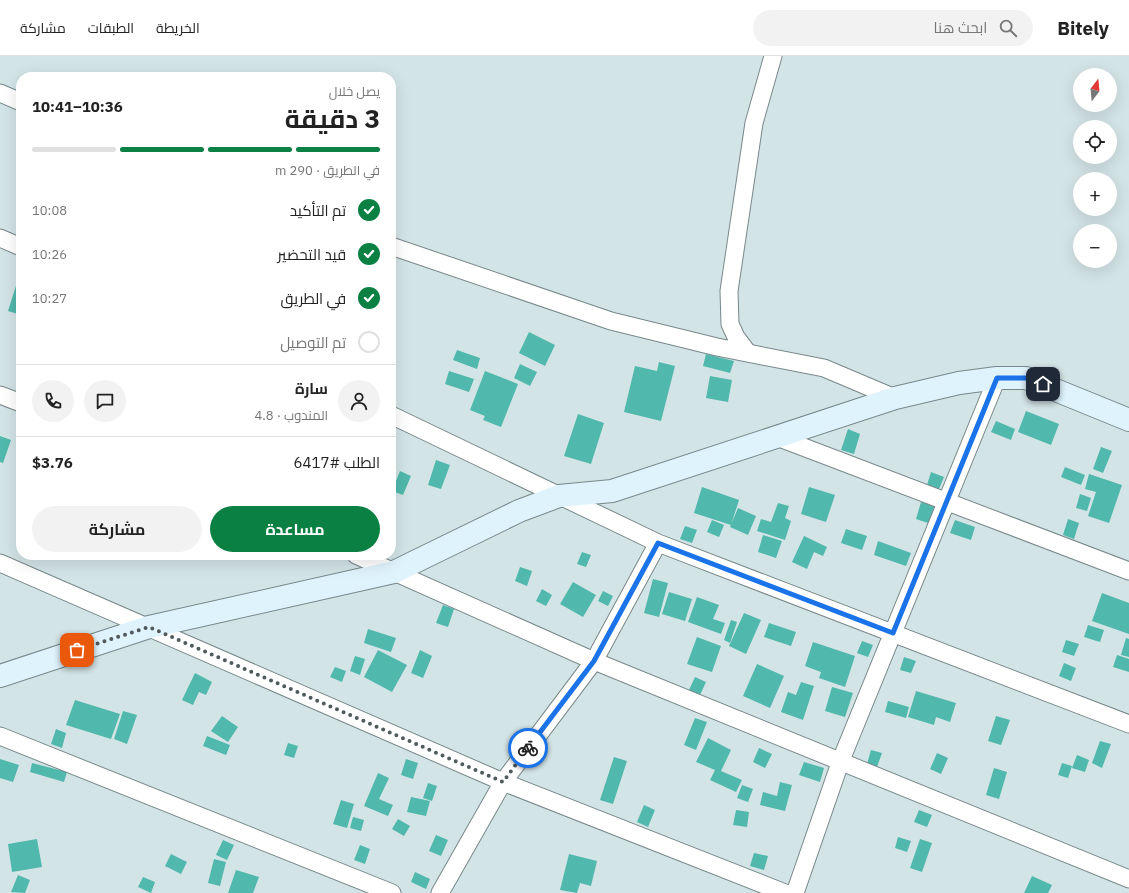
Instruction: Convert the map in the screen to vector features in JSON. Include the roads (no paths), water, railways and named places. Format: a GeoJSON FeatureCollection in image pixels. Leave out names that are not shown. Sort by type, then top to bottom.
{"type":"FeatureCollection","features":[{"type":"Feature","properties":{"kind":"street"},"geometry":{"type":"LineString","coordinates":[[748,353],[736,337],[730,324],[729,291],[754,123],[773,56]]}},
{"type":"Feature","properties":{"kind":"street"},"geometry":{"type":"LineString","coordinates":[[0,93],[16,100]]}},
{"type":"Feature","properties":{"kind":"street"},"geometry":{"type":"LineString","coordinates":[[0,238],[16,245]]}},
{"type":"Feature","properties":{"kind":"street"},"geometry":{"type":"LineString","coordinates":[[396,248],[611,321],[748,353],[824,368],[896,398]]}},
{"type":"Feature","properties":{"kind":"street"},"geometry":{"type":"LineString","coordinates":[[795,893],[841,760],[997,378]]}},
{"type":"Feature","properties":{"kind":"street"},"geometry":{"type":"LineString","coordinates":[[0,676],[149,627],[394,572],[519,511],[559,496],[612,491],[896,398],[959,383],[997,378],[1026,378],[1129,420]]}},
{"type":"Feature","properties":{"kind":"street"},"geometry":{"type":"LineString","coordinates":[[0,395],[16,401]]}},
{"type":"Feature","properties":{"kind":"street"},"geometry":{"type":"LineString","coordinates":[[396,417],[658,543],[1129,724]]}},
{"type":"Feature","properties":{"kind":"street"},"geometry":{"type":"LineString","coordinates":[[777,437],[1129,572]]}},
{"type":"Feature","properties":{"kind":"street"},"geometry":{"type":"LineString","coordinates":[[440,893],[503,782],[594,661],[658,543]]}},
{"type":"Feature","properties":{"kind":"street"},"geometry":{"type":"LineString","coordinates":[[367,560],[594,661],[841,760],[1129,879]]}},
{"type":"Feature","properties":{"kind":"street"},"geometry":{"type":"LineString","coordinates":[[0,562],[503,782],[785,893]]}},
{"type":"Feature","properties":{"kind":"street"},"geometry":{"type":"LineString","coordinates":[[0,736],[392,893]]}}]}
